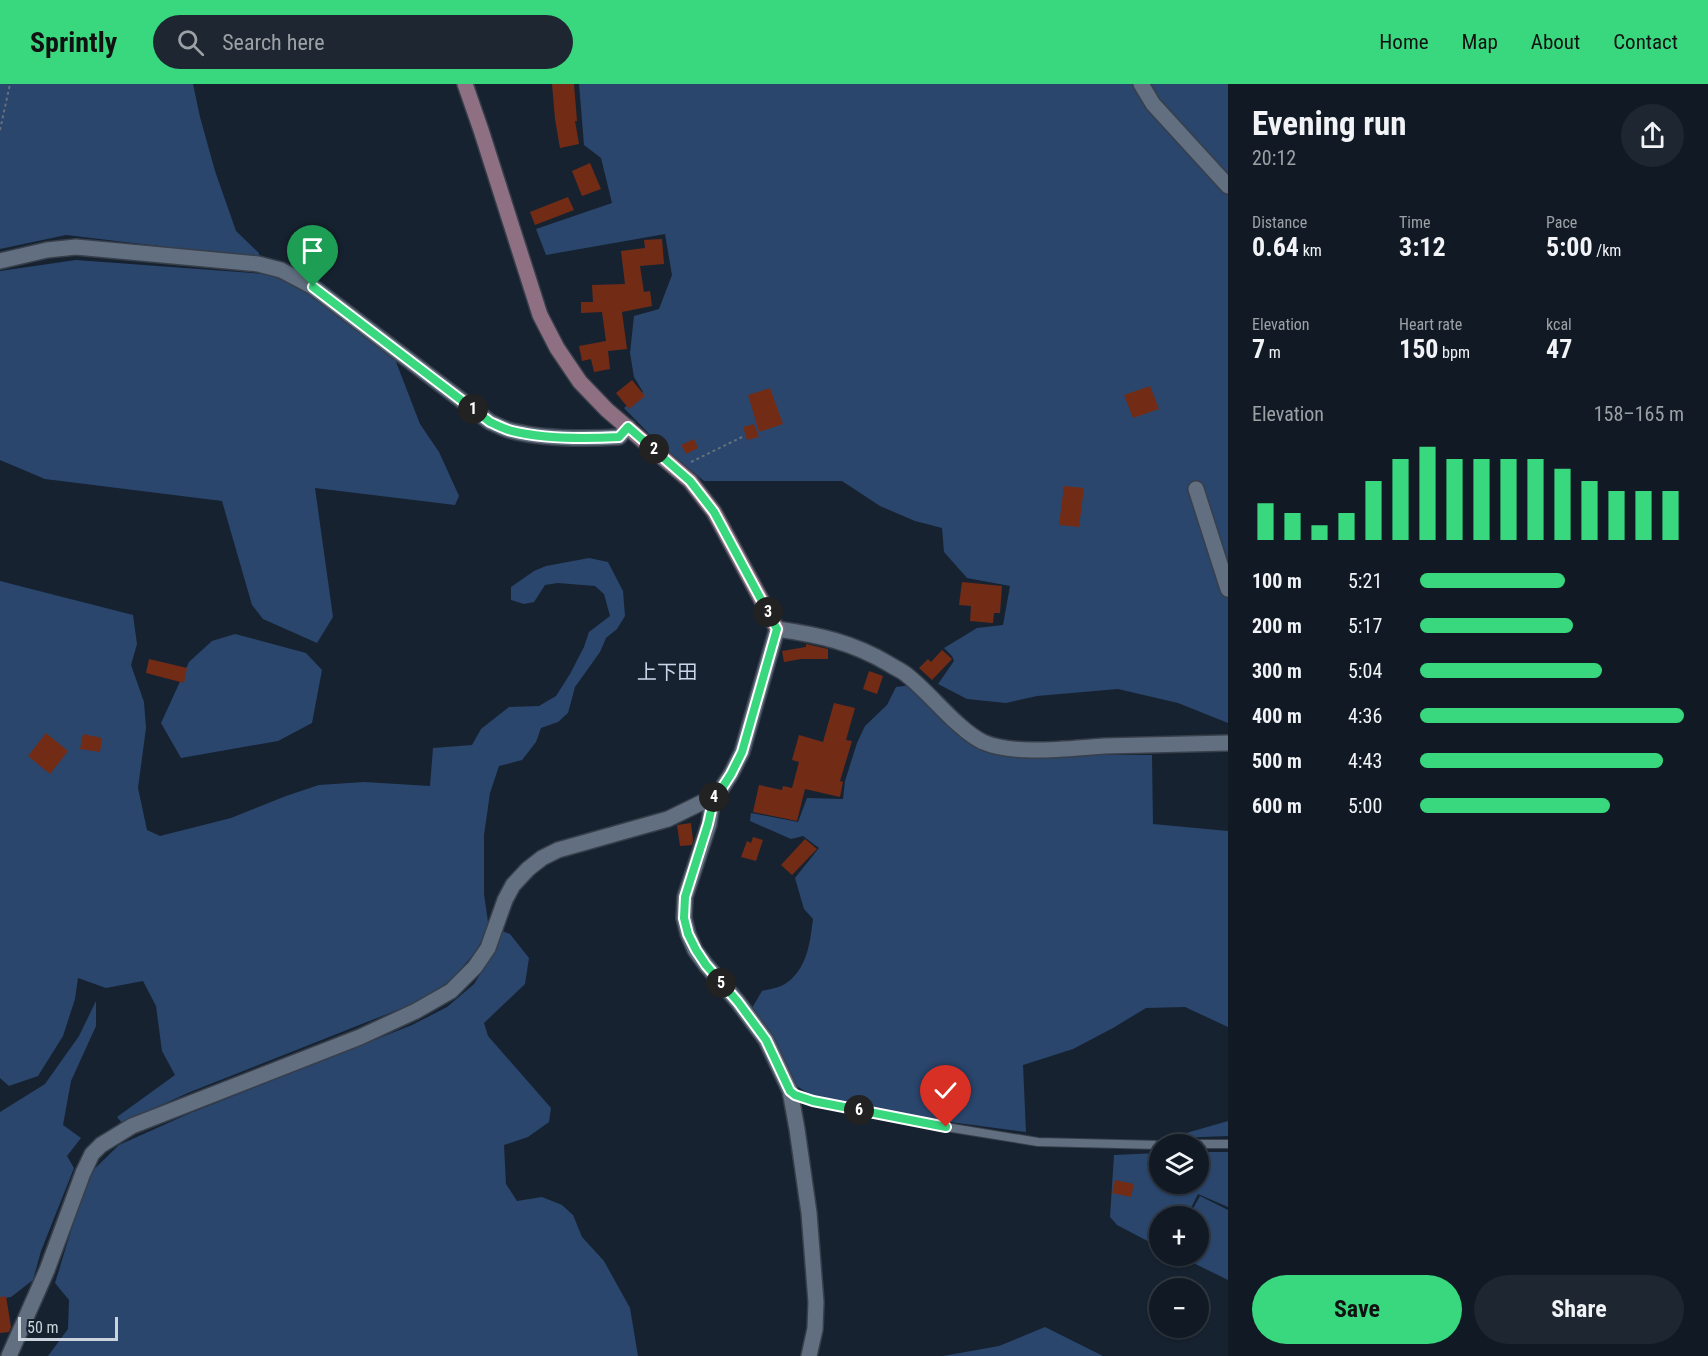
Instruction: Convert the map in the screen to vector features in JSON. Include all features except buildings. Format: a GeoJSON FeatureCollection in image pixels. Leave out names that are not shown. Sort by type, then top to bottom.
{"type":"FeatureCollection","features":[{"type":"Feature","properties":{"kind":"street"},"geometry":{"type":"LineString","coordinates":[[9,1356],[47,1270],[83,1173],[92,1154],[101,1145],[132,1126],[360,1037],[416,1011],[451,991],[476,968],[488,948],[505,900],[513,885],[528,869],[542,858],[558,850],[668,819],[714,797],[731,774],[742,752],[777,629],[714,512],[690,481],[607,410],[580,382],[557,348],[540,315],[465,84]]}},
{"type":"Feature","properties":{"kind":"street"},"geometry":{"type":"LineString","coordinates":[[1141,84],[1153,104],[1228,186]]}},
{"type":"Feature","properties":{"kind":"street"},"geometry":{"type":"LineString","coordinates":[[0,261],[47,250],[76,247],[258,264],[280,270],[313,287],[490,422],[510,431],[591,439],[619,437],[628,427]]}},
{"type":"Feature","properties":{"kind":"street"},"geometry":{"type":"LineString","coordinates":[[1196,489],[1228,589]]}},
{"type":"Feature","properties":{"kind":"street"},"geometry":{"type":"LineString","coordinates":[[777,629],[817,635],[856,646],[907,675],[969,734],[984,742],[1007,748],[1228,744]]}},
{"type":"Feature","properties":{"kind":"street"},"geometry":{"type":"LineString","coordinates":[[714,797],[685,897],[684,918],[688,934],[706,965],[738,1002],[766,1040],[790,1091],[798,1129],[816,1302],[815,1329],[809,1356]]}},
{"type":"Feature","properties":{"kind":"lane"},"geometry":{"type":"LineString","coordinates":[[790,1091],[813,1101],[1038,1142],[1149,1145]]}},
{"type":"Feature","properties":{"kind":"lane"},"geometry":{"type":"LineString","coordinates":[[1209,1144],[1228,1144]]}},
{"type":"Feature","properties":{"kind":"path"},"geometry":{"type":"LineString","coordinates":[[0,130],[10,84]]}},
{"type":"Feature","properties":{"kind":"path"},"geometry":{"type":"LineString","coordinates":[[677,469],[742,437]]}},
{"type":"Feature","properties":{"kind":"shaded area"},"geometry":{"type":"Polygon","coordinates":[[[0,84],[193,84],[215,171],[236,231],[259,253],[259,258],[66,235],[0,249],[0,84]]]}},
{"type":"Feature","properties":{"kind":"shaded area"},"geometry":{"type":"Polygon","coordinates":[[[579,84],[1228,84],[1228,723],[1178,703],[1118,689],[1037,696],[1006,703],[967,699],[938,684],[954,661],[944,648],[977,628],[1003,625],[1010,586],[967,578],[944,552],[942,528],[915,521],[880,506],[842,481],[704,481],[660,445],[624,408],[643,392],[634,377],[630,353],[634,316],[659,309],[672,275],[665,234],[546,255],[536,229],[612,203],[601,158],[584,145],[579,84]]]}},
{"type":"Feature","properties":{"kind":"shaded area"},"geometry":{"type":"Polygon","coordinates":[[[76,260],[279,275],[315,295],[393,354],[420,424],[439,452],[459,496],[455,505],[315,488],[333,617],[317,643],[263,619],[252,605],[222,501],[45,479],[0,460],[0,271],[76,260]]]}},
{"type":"Feature","properties":{"kind":"shaded area"},"geometry":{"type":"Polygon","coordinates":[[[589,558],[608,562],[623,591],[625,616],[617,629],[606,638],[600,652],[575,687],[568,713],[558,722],[541,728],[536,742],[522,760],[499,766],[490,793],[484,835],[484,894],[489,929],[473,955],[450,981],[415,1003],[190,1092],[122,1123],[117,1117],[175,1075],[162,1051],[156,1006],[143,981],[106,988],[78,978],[75,999],[63,1036],[38,1076],[9,1086],[0,1078],[0,581],[133,615],[137,644],[131,665],[144,702],[146,728],[138,788],[147,830],[160,836],[231,818],[319,785],[364,782],[430,786],[433,748],[472,745],[481,729],[509,707],[539,706],[556,696],[584,647],[589,632],[610,616],[604,594],[595,586],[558,583],[545,585],[534,602],[524,604],[511,600],[511,587],[534,571],[546,566],[589,558]]]}},
{"type":"Feature","properties":{"kind":"shaded area"},"geometry":{"type":"Polygon","coordinates":[[[235,634],[306,653],[322,670],[312,723],[278,741],[181,758],[161,723],[189,662],[212,641],[235,634]]]}},
{"type":"Feature","properties":{"kind":"shaded area"},"geometry":{"type":"Polygon","coordinates":[[[912,685],[1009,755],[1152,755],[1153,824],[1228,831],[1228,1027],[1185,1007],[1146,1008],[1073,1049],[1023,1065],[1026,1132],[905,1116],[825,1101],[792,1083],[752,1008],[762,991],[785,984],[803,964],[809,946],[813,919],[804,909],[795,878],[819,848],[803,836],[791,839],[750,821],[751,813],[798,822],[807,798],[843,799],[845,781],[865,726],[887,705],[896,687],[912,685]]]}},
{"type":"Feature","properties":{"kind":"shaded area"},"geometry":{"type":"Polygon","coordinates":[[[502,931],[510,934],[529,958],[525,984],[484,1023],[488,1036],[551,1108],[549,1122],[528,1137],[504,1145],[506,1184],[517,1201],[542,1197],[562,1205],[573,1215],[582,1237],[604,1261],[630,1308],[638,1356],[48,1356],[68,1329],[69,1300],[55,1283],[88,1175],[119,1145],[188,1114],[412,1025],[447,1007],[474,984],[488,962],[502,931]]]}},
{"type":"Feature","properties":{"kind":"shaded area"},"geometry":{"type":"Polygon","coordinates":[[[96,1001],[96,1026],[71,1081],[63,1125],[81,1138],[67,1156],[74,1168],[41,1251],[33,1280],[11,1297],[0,1299],[0,1112],[45,1084],[79,1036],[96,1001]]]}},
{"type":"Feature","properties":{"kind":"shaded area"},"geometry":{"type":"Polygon","coordinates":[[[1228,1121],[1228,1136],[1183,1134],[1228,1121]]]}},
{"type":"Feature","properties":{"kind":"shaded area"},"geometry":{"type":"Polygon","coordinates":[[[1209,1152],[1228,1152],[1228,1207],[1198,1194],[1209,1194],[1209,1152]]]}},
{"type":"Feature","properties":{"kind":"shaded area"},"geometry":{"type":"Polygon","coordinates":[[[1149,1153],[1149,1194],[1198,1194],[1192,1206],[1149,1206],[1149,1242],[1117,1225],[1110,1217],[1114,1155],[1149,1153]]]}},
{"type":"Feature","properties":{"kind":"shaded area"},"geometry":{"type":"Polygon","coordinates":[[[1200,1196],[1228,1210],[1228,1280],[1199,1266],[1209,1266],[1209,1206],[1194,1206],[1200,1196]]]}},
{"type":"Feature","properties":{"kind":"shaded area"},"geometry":{"type":"Polygon","coordinates":[[[1045,1327],[1103,1356],[943,1356],[999,1346],[1045,1327]]]}},
{"type":"Feature","properties":{"kind":"district","name":"上下田"},"geometry":{"type":"Point","coordinates":[667,672]}},
{"type":"Feature","properties":{"kind":"route"},"geometry":{"type":"LineString","coordinates":[[313,287],[490,422],[510,431],[591,439],[619,437],[628,427],[690,481],[714,512],[777,629],[742,752],[731,774],[714,797],[685,897],[684,918],[688,934],[706,965],[751,1018],[766,1040],[790,1091],[795,1095],[813,1101],[946,1127]]}}]}
